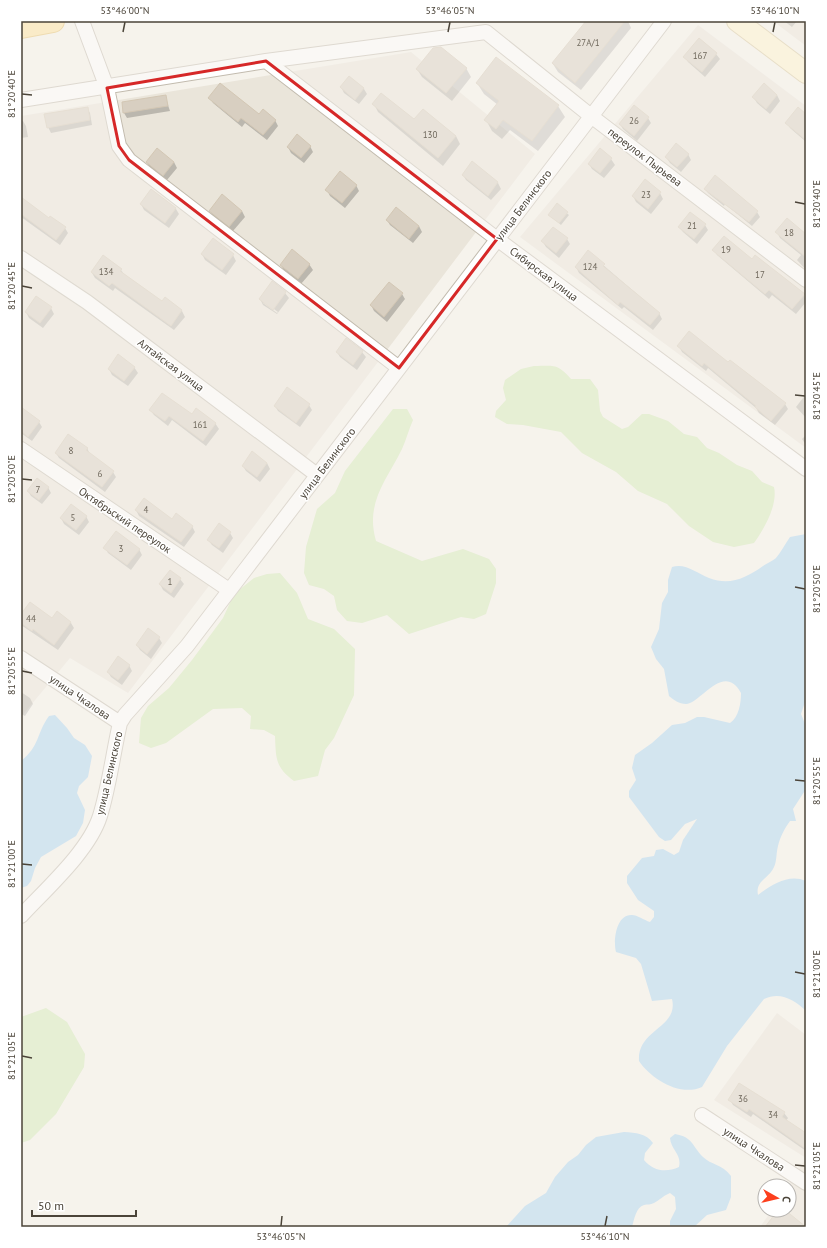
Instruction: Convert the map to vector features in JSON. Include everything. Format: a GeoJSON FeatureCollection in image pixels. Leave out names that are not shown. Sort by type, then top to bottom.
{"type":"FeatureCollection","features":[{"type":"Feature","properties":{"kind":"main road"},"geometry":{"type":"LineString","coordinates":[[21,27],[54,21]]}},
{"type":"Feature","properties":{"kind":"street"},"geometry":{"type":"LineString","coordinates":[[82,21],[107,88],[119,146],[129,160],[399,368]]}},
{"type":"Feature","properties":{"kind":"street","name":"улица Белинского"},"geometry":{"type":"LineString","coordinates":[[21,916],[72,861],[92,833],[100,817],[120,724],[125,715],[187,646],[664,21]]}},
{"type":"Feature","properties":{"kind":"street"},"geometry":{"type":"LineString","coordinates":[[737,21],[806,73]]}},
{"type":"Feature","properties":{"kind":"street","name":"переулок Пырьева"},"geometry":{"type":"LineString","coordinates":[[266,61],[486,32],[591,116],[806,280]]}},
{"type":"Feature","properties":{"kind":"street"},"geometry":{"type":"LineString","coordinates":[[21,100],[107,88],[266,61]]}},
{"type":"Feature","properties":{"kind":"street","name":"Сибирская улица"},"geometry":{"type":"LineString","coordinates":[[266,61],[498,239],[806,469]]}},
{"type":"Feature","properties":{"kind":"street","name":"Алтайская улица"},"geometry":{"type":"LineString","coordinates":[[21,258],[87,302],[317,475]]}},
{"type":"Feature","properties":{"kind":"street","name":"Октябрьский переулок"},"geometry":{"type":"LineString","coordinates":[[21,449],[229,590]]}},
{"type":"Feature","properties":{"kind":"street","name":"улица Чкалова"},"geometry":{"type":"LineString","coordinates":[[21,658],[120,724]]}},
{"type":"Feature","properties":{"kind":"street","name":"улица Чкалова"},"geometry":{"type":"LineString","coordinates":[[702,1115],[806,1183]]}},
{"type":"Feature","properties":{"kind":"highlighted area"},"geometry":{"type":"Polygon","coordinates":[[[266,61],[497,239],[399,368],[129,160],[119,146],[107,88],[266,61]]]}},
{"type":"Feature","properties":{"kind":"shaded area"},"geometry":{"type":"Polygon","coordinates":[[[773,21],[806,21],[806,46],[773,21]]]}},
{"type":"Feature","properties":{"kind":"shaded area"},"geometry":{"type":"Polygon","coordinates":[[[698,25],[806,106],[806,448],[520,237],[698,25]]]}},
{"type":"Feature","properties":{"kind":"shaded area"},"geometry":{"type":"Polygon","coordinates":[[[411,52],[535,154],[128,693],[70,658],[21,717],[21,116],[411,52]]]}},
{"type":"Feature","properties":{"kind":"shaded area"},"geometry":{"type":"Polygon","coordinates":[[[777,1013],[806,1035],[806,1158],[714,1100],[777,1013]]]}},
{"type":"Feature","properties":{"kind":"shaded area"},"geometry":{"type":"Polygon","coordinates":[[[806,1158],[806,1227],[760,1227],[766,1218],[797,1218],[797,1178],[793,1178],[806,1158]]]}},
{"type":"Feature","properties":{"kind":"green space"},"geometry":{"type":"Polygon","coordinates":[[[534,366],[555,366],[562,370],[571,379],[590,379],[598,390],[600,411],[603,417],[622,429],[628,427],[642,414],[649,414],[668,421],[684,434],[697,437],[707,448],[719,453],[737,465],[752,471],[762,482],[774,487],[775,494],[772,509],[766,524],[754,543],[734,547],[713,542],[689,526],[667,504],[638,491],[616,472],[582,453],[561,432],[523,425],[507,424],[495,417],[496,411],[506,400],[503,388],[505,380],[521,369],[534,366]]]}},
{"type":"Feature","properties":{"kind":"green space"},"geometry":{"type":"Polygon","coordinates":[[[393,409],[407,409],[413,420],[402,449],[384,482],[375,504],[373,527],[376,541],[422,561],[463,549],[489,559],[496,569],[496,583],[486,614],[474,619],[461,617],[409,634],[387,615],[362,623],[347,621],[337,610],[334,596],[324,589],[309,585],[304,573],[306,547],[317,509],[335,493],[345,471],[393,409]]]}},
{"type":"Feature","properties":{"kind":"green space"},"geometry":{"type":"Polygon","coordinates":[[[280,573],[297,593],[308,619],[334,629],[355,649],[354,695],[334,738],[325,750],[318,776],[294,781],[288,776],[280,766],[276,756],[275,736],[264,730],[250,729],[251,716],[242,708],[213,709],[166,743],[151,748],[139,743],[141,718],[148,706],[169,688],[192,660],[223,618],[234,594],[254,578],[267,574],[280,573]]]}},
{"type":"Feature","properties":{"kind":"green space"},"geometry":{"type":"Polygon","coordinates":[[[46,1008],[67,1022],[85,1054],[84,1067],[56,1114],[30,1140],[21,1143],[21,1017],[46,1008]]]}},
{"type":"Feature","properties":{"kind":"water"},"geometry":{"type":"Polygon","coordinates":[[[806,534],[806,699],[801,714],[806,726],[806,789],[793,809],[796,821],[790,821],[781,836],[776,862],[772,871],[760,883],[758,895],[780,881],[793,878],[806,881],[806,1011],[792,1000],[781,996],[764,999],[727,1046],[702,1087],[685,1090],[676,1088],[658,1080],[644,1068],[639,1061],[640,1050],[644,1042],[670,1016],[673,1009],[672,999],[652,1001],[641,964],[636,958],[616,952],[615,941],[617,929],[622,919],[627,916],[634,915],[650,922],[654,917],[654,911],[638,900],[627,883],[627,876],[642,858],[654,856],[656,850],[663,849],[674,855],[679,852],[683,840],[697,819],[685,824],[671,840],[665,841],[659,837],[629,797],[629,791],[636,780],[632,768],[635,755],[652,743],[672,725],[685,723],[697,717],[704,717],[730,723],[736,717],[740,705],[741,693],[734,684],[727,681],[720,682],[712,686],[692,702],[686,704],[677,702],[669,696],[664,669],[656,659],[651,647],[659,629],[662,603],[668,592],[668,580],[672,567],[686,567],[709,578],[717,580],[738,580],[775,559],[790,537],[806,534]]]}},
{"type":"Feature","properties":{"kind":"water"},"geometry":{"type":"Polygon","coordinates":[[[55,715],[74,738],[85,745],[92,756],[88,777],[79,786],[77,793],[85,810],[83,823],[76,836],[41,857],[35,868],[31,881],[27,886],[21,888],[21,761],[32,750],[49,716],[55,715]]]}},
{"type":"Feature","properties":{"kind":"water"},"geometry":{"type":"Polygon","coordinates":[[[624,1132],[644,1135],[653,1143],[645,1153],[644,1160],[651,1167],[660,1170],[669,1170],[679,1167],[680,1163],[678,1155],[672,1146],[670,1138],[675,1134],[681,1135],[692,1142],[699,1153],[706,1160],[724,1169],[731,1176],[731,1197],[726,1210],[707,1215],[694,1227],[670,1227],[670,1221],[676,1209],[675,1197],[670,1193],[654,1203],[641,1206],[636,1214],[632,1227],[506,1227],[525,1206],[546,1193],[555,1177],[568,1162],[578,1155],[586,1145],[596,1137],[624,1132]]]}},
{"type":"Feature","properties":{"kind":"building"},"geometry":{"type":"Polygon","coordinates":[[[586,21],[625,21],[575,83],[552,63],[586,21]]]}},
{"type":"Feature","properties":{"kind":"building"},"geometry":{"type":"Polygon","coordinates":[[[699,38],[717,53],[702,72],[683,57],[699,38]]]}},
{"type":"Feature","properties":{"kind":"building"},"geometry":{"type":"Polygon","coordinates":[[[441,47],[467,68],[446,93],[416,69],[433,48],[441,47]]]}},
{"type":"Feature","properties":{"kind":"building"},"geometry":{"type":"Polygon","coordinates":[[[496,57],[559,105],[532,141],[503,120],[496,129],[484,120],[499,101],[476,83],[496,57]]]}},
{"type":"Feature","properties":{"kind":"building"},"geometry":{"type":"Polygon","coordinates":[[[349,76],[364,88],[355,100],[340,87],[349,76]]]}},
{"type":"Feature","properties":{"kind":"building"},"geometry":{"type":"Polygon","coordinates":[[[220,83],[259,114],[263,109],[276,120],[263,135],[241,118],[238,122],[208,98],[220,83]]]}},
{"type":"Feature","properties":{"kind":"building"},"geometry":{"type":"Polygon","coordinates":[[[764,83],[777,95],[766,109],[752,97],[764,83]]]}},
{"type":"Feature","properties":{"kind":"building"},"geometry":{"type":"Polygon","coordinates":[[[381,93],[414,119],[423,109],[456,136],[438,158],[372,104],[381,93]]]}},
{"type":"Feature","properties":{"kind":"building"},"geometry":{"type":"Polygon","coordinates":[[[166,95],[168,106],[123,113],[122,102],[166,95]]]}},
{"type":"Feature","properties":{"kind":"building"},"geometry":{"type":"Polygon","coordinates":[[[634,105],[649,117],[634,136],[619,124],[634,105]]]}},
{"type":"Feature","properties":{"kind":"building"},"geometry":{"type":"Polygon","coordinates":[[[88,107],[90,120],[47,128],[44,114],[88,107]]]}},
{"type":"Feature","properties":{"kind":"building"},"geometry":{"type":"Polygon","coordinates":[[[798,107],[806,114],[806,140],[785,123],[798,107]]]}},
{"type":"Feature","properties":{"kind":"building"},"geometry":{"type":"Polygon","coordinates":[[[297,134],[311,146],[301,158],[287,147],[297,134]]]}},
{"type":"Feature","properties":{"kind":"building"},"geometry":{"type":"Polygon","coordinates":[[[676,143],[689,154],[677,167],[665,157],[676,143]]]}},
{"type":"Feature","properties":{"kind":"building"},"geometry":{"type":"Polygon","coordinates":[[[157,148],[174,162],[163,176],[146,162],[157,148]]]}},
{"type":"Feature","properties":{"kind":"building"},"geometry":{"type":"Polygon","coordinates":[[[600,148],[612,158],[600,173],[588,164],[600,148]]]}},
{"type":"Feature","properties":{"kind":"building"},"geometry":{"type":"Polygon","coordinates":[[[472,161],[498,182],[488,196],[462,175],[472,161]]]}},
{"type":"Feature","properties":{"kind":"building"},"geometry":{"type":"Polygon","coordinates":[[[340,171],[357,185],[342,203],[325,190],[340,171]]]}},
{"type":"Feature","properties":{"kind":"building"},"geometry":{"type":"Polygon","coordinates":[[[715,175],[758,211],[749,222],[704,189],[715,175]]]}},
{"type":"Feature","properties":{"kind":"building"},"geometry":{"type":"Polygon","coordinates":[[[645,179],[661,192],[648,209],[632,196],[645,179]]]}},
{"type":"Feature","properties":{"kind":"building"},"geometry":{"type":"Polygon","coordinates":[[[151,189],[176,208],[165,223],[140,204],[151,189]]]}},
{"type":"Feature","properties":{"kind":"building"},"geometry":{"type":"Polygon","coordinates":[[[222,194],[242,211],[229,227],[209,211],[222,194]]]}},
{"type":"Feature","properties":{"kind":"building"},"geometry":{"type":"Polygon","coordinates":[[[21,197],[49,218],[50,216],[66,227],[56,240],[21,214],[21,197]]]}},
{"type":"Feature","properties":{"kind":"building"},"geometry":{"type":"Polygon","coordinates":[[[557,203],[568,212],[559,223],[548,215],[557,203]]]}},
{"type":"Feature","properties":{"kind":"building"},"geometry":{"type":"Polygon","coordinates":[[[396,207],[419,226],[409,239],[386,220],[396,207]]]}},
{"type":"Feature","properties":{"kind":"building"},"geometry":{"type":"Polygon","coordinates":[[[690,212],[706,224],[694,239],[678,227],[690,212]]]}},
{"type":"Feature","properties":{"kind":"building"},"geometry":{"type":"Polygon","coordinates":[[[787,218],[806,234],[806,257],[775,232],[787,218]]]}},
{"type":"Feature","properties":{"kind":"building"},"geometry":{"type":"Polygon","coordinates":[[[553,227],[568,238],[556,253],[541,241],[553,227]]]}},
{"type":"Feature","properties":{"kind":"building"},"geometry":{"type":"Polygon","coordinates":[[[724,236],[752,259],[755,255],[805,294],[792,309],[769,290],[765,294],[712,250],[724,236]]]}},
{"type":"Feature","properties":{"kind":"building"},"geometry":{"type":"Polygon","coordinates":[[[213,238],[234,254],[222,270],[201,254],[213,238]]]}},
{"type":"Feature","properties":{"kind":"building"},"geometry":{"type":"Polygon","coordinates":[[[292,249],[310,264],[298,279],[280,265],[292,249]]]}},
{"type":"Feature","properties":{"kind":"building"},"geometry":{"type":"Polygon","coordinates":[[[588,250],[605,264],[603,266],[660,313],[650,325],[620,302],[618,305],[575,267],[588,250]]]}},
{"type":"Feature","properties":{"kind":"building"},"geometry":{"type":"Polygon","coordinates":[[[103,255],[122,269],[120,271],[162,301],[165,297],[182,310],[171,326],[112,283],[109,286],[91,272],[103,255]]]}},
{"type":"Feature","properties":{"kind":"building"},"geometry":{"type":"Polygon","coordinates":[[[272,281],[286,292],[273,310],[259,299],[272,281]]]}},
{"type":"Feature","properties":{"kind":"building"},"geometry":{"type":"Polygon","coordinates":[[[389,282],[403,293],[384,317],[370,305],[389,282]]]}},
{"type":"Feature","properties":{"kind":"building"},"geometry":{"type":"Polygon","coordinates":[[[36,296],[52,307],[40,323],[25,312],[36,296]]]}},
{"type":"Feature","properties":{"kind":"building"},"geometry":{"type":"Polygon","coordinates":[[[689,331],[728,362],[730,360],[786,403],[771,421],[755,407],[756,406],[704,363],[702,366],[677,346],[689,331]]]}},
{"type":"Feature","properties":{"kind":"building"},"geometry":{"type":"Polygon","coordinates":[[[346,338],[363,351],[353,365],[336,352],[346,338]]]}},
{"type":"Feature","properties":{"kind":"building"},"geometry":{"type":"Polygon","coordinates":[[[118,354],[135,367],[124,381],[108,369],[118,354]]]}},
{"type":"Feature","properties":{"kind":"building"},"geometry":{"type":"Polygon","coordinates":[[[287,387],[310,404],[296,423],[274,406],[287,387]]]}},
{"type":"Feature","properties":{"kind":"building"},"geometry":{"type":"Polygon","coordinates":[[[162,393],[192,414],[196,408],[216,423],[203,441],[169,416],[165,421],[149,410],[162,393]]]}},
{"type":"Feature","properties":{"kind":"building"},"geometry":{"type":"Polygon","coordinates":[[[21,407],[40,421],[28,437],[21,431],[21,407]]]}},
{"type":"Feature","properties":{"kind":"building"},"geometry":{"type":"Polygon","coordinates":[[[68,434],[88,448],[86,450],[114,471],[102,487],[55,453],[68,434]]]}},
{"type":"Feature","properties":{"kind":"building"},"geometry":{"type":"Polygon","coordinates":[[[252,451],[267,463],[257,477],[242,466],[252,451]]]}},
{"type":"Feature","properties":{"kind":"building"},"geometry":{"type":"Polygon","coordinates":[[[37,478],[49,487],[39,500],[27,491],[37,478]]]}},
{"type":"Feature","properties":{"kind":"building"},"geometry":{"type":"Polygon","coordinates":[[[144,498],[172,519],[176,513],[193,526],[181,542],[135,510],[144,498]]]}},
{"type":"Feature","properties":{"kind":"building"},"geometry":{"type":"Polygon","coordinates":[[[71,504],[87,516],[76,530],[60,518],[71,504]]]}},
{"type":"Feature","properties":{"kind":"building"},"geometry":{"type":"Polygon","coordinates":[[[219,523],[231,532],[219,548],[207,540],[219,523]]]}},
{"type":"Feature","properties":{"kind":"building"},"geometry":{"type":"Polygon","coordinates":[[[116,531],[140,549],[127,565],[103,548],[116,531]]]}},
{"type":"Feature","properties":{"kind":"building"},"geometry":{"type":"Polygon","coordinates":[[[170,570],[181,578],[171,593],[159,584],[170,570]]]}},
{"type":"Feature","properties":{"kind":"building"},"geometry":{"type":"Polygon","coordinates":[[[30,602],[52,618],[57,611],[71,622],[54,645],[33,629],[32,631],[21,623],[21,614],[30,602]]]}},
{"type":"Feature","properties":{"kind":"building"},"geometry":{"type":"Polygon","coordinates":[[[148,628],[160,637],[147,654],[136,645],[148,628]]]}},
{"type":"Feature","properties":{"kind":"building"},"geometry":{"type":"Polygon","coordinates":[[[118,656],[130,665],[118,680],[107,672],[118,656]]]}},
{"type":"Feature","properties":{"kind":"building"},"geometry":{"type":"Polygon","coordinates":[[[739,1083],[785,1112],[782,1117],[806,1133],[806,1149],[749,1109],[747,1112],[728,1100],[739,1083]]]}},
{"type":"Feature","properties":{"kind":"building"},"geometry":{"type":"Polygon","coordinates":[[[772,1218],[795,1218],[806,1227],[765,1227],[772,1218]]]}}]}
